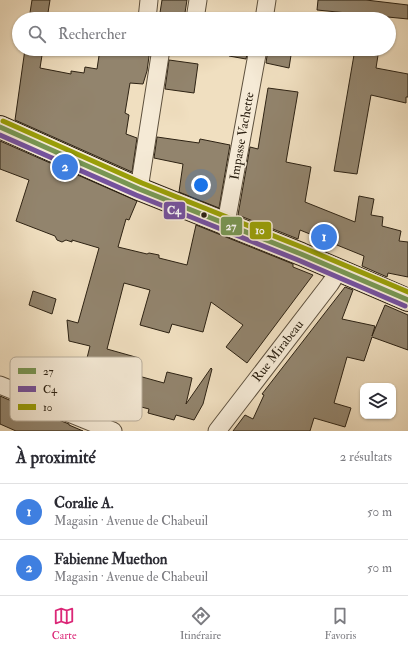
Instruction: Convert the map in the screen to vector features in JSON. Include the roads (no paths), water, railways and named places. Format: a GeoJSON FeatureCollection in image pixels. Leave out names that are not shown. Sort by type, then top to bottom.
{"type":"FeatureCollection","features":[{"type":"Feature","properties":{"kind":"main road"},"geometry":{"type":"LineString","coordinates":[[0,127],[140,189],[226,223],[408,300]]}},
{"type":"Feature","properties":{"kind":"street"},"geometry":{"type":"LineString","coordinates":[[147,12],[150,0]]}},
{"type":"Feature","properties":{"kind":"street"},"geometry":{"type":"LineString","coordinates":[[196,12],[198,0]]}},
{"type":"Feature","properties":{"kind":"street"},"geometry":{"type":"LineString","coordinates":[[265,12],[267,0]]}},
{"type":"Feature","properties":{"kind":"street"},"geometry":{"type":"LineString","coordinates":[[140,189],[160,56]]}},
{"type":"Feature","properties":{"kind":"street","name":"Impasse Vachette"},"geometry":{"type":"LineString","coordinates":[[226,223],[257,56]]}},
{"type":"Feature","properties":{"kind":"street","name":"Rue Mirabeau"},"geometry":{"type":"LineString","coordinates":[[216,431],[330,284],[339,270]]}},
{"type":"Feature","properties":{"kind":"street"},"geometry":{"type":"LineString","coordinates":[[0,385],[10,389]]}},
{"type":"Feature","properties":{"kind":"street"},"geometry":{"type":"LineString","coordinates":[[88,421],[113,431]]}},
{"type":"Feature","properties":{"kind":"place","name":"Fabienne Muethon"},"geometry":{"type":"Point","coordinates":[65,167]}},
{"type":"Feature","properties":{"kind":"place","name":"Coralie A."},"geometry":{"type":"Point","coordinates":[324,237]}}]}
